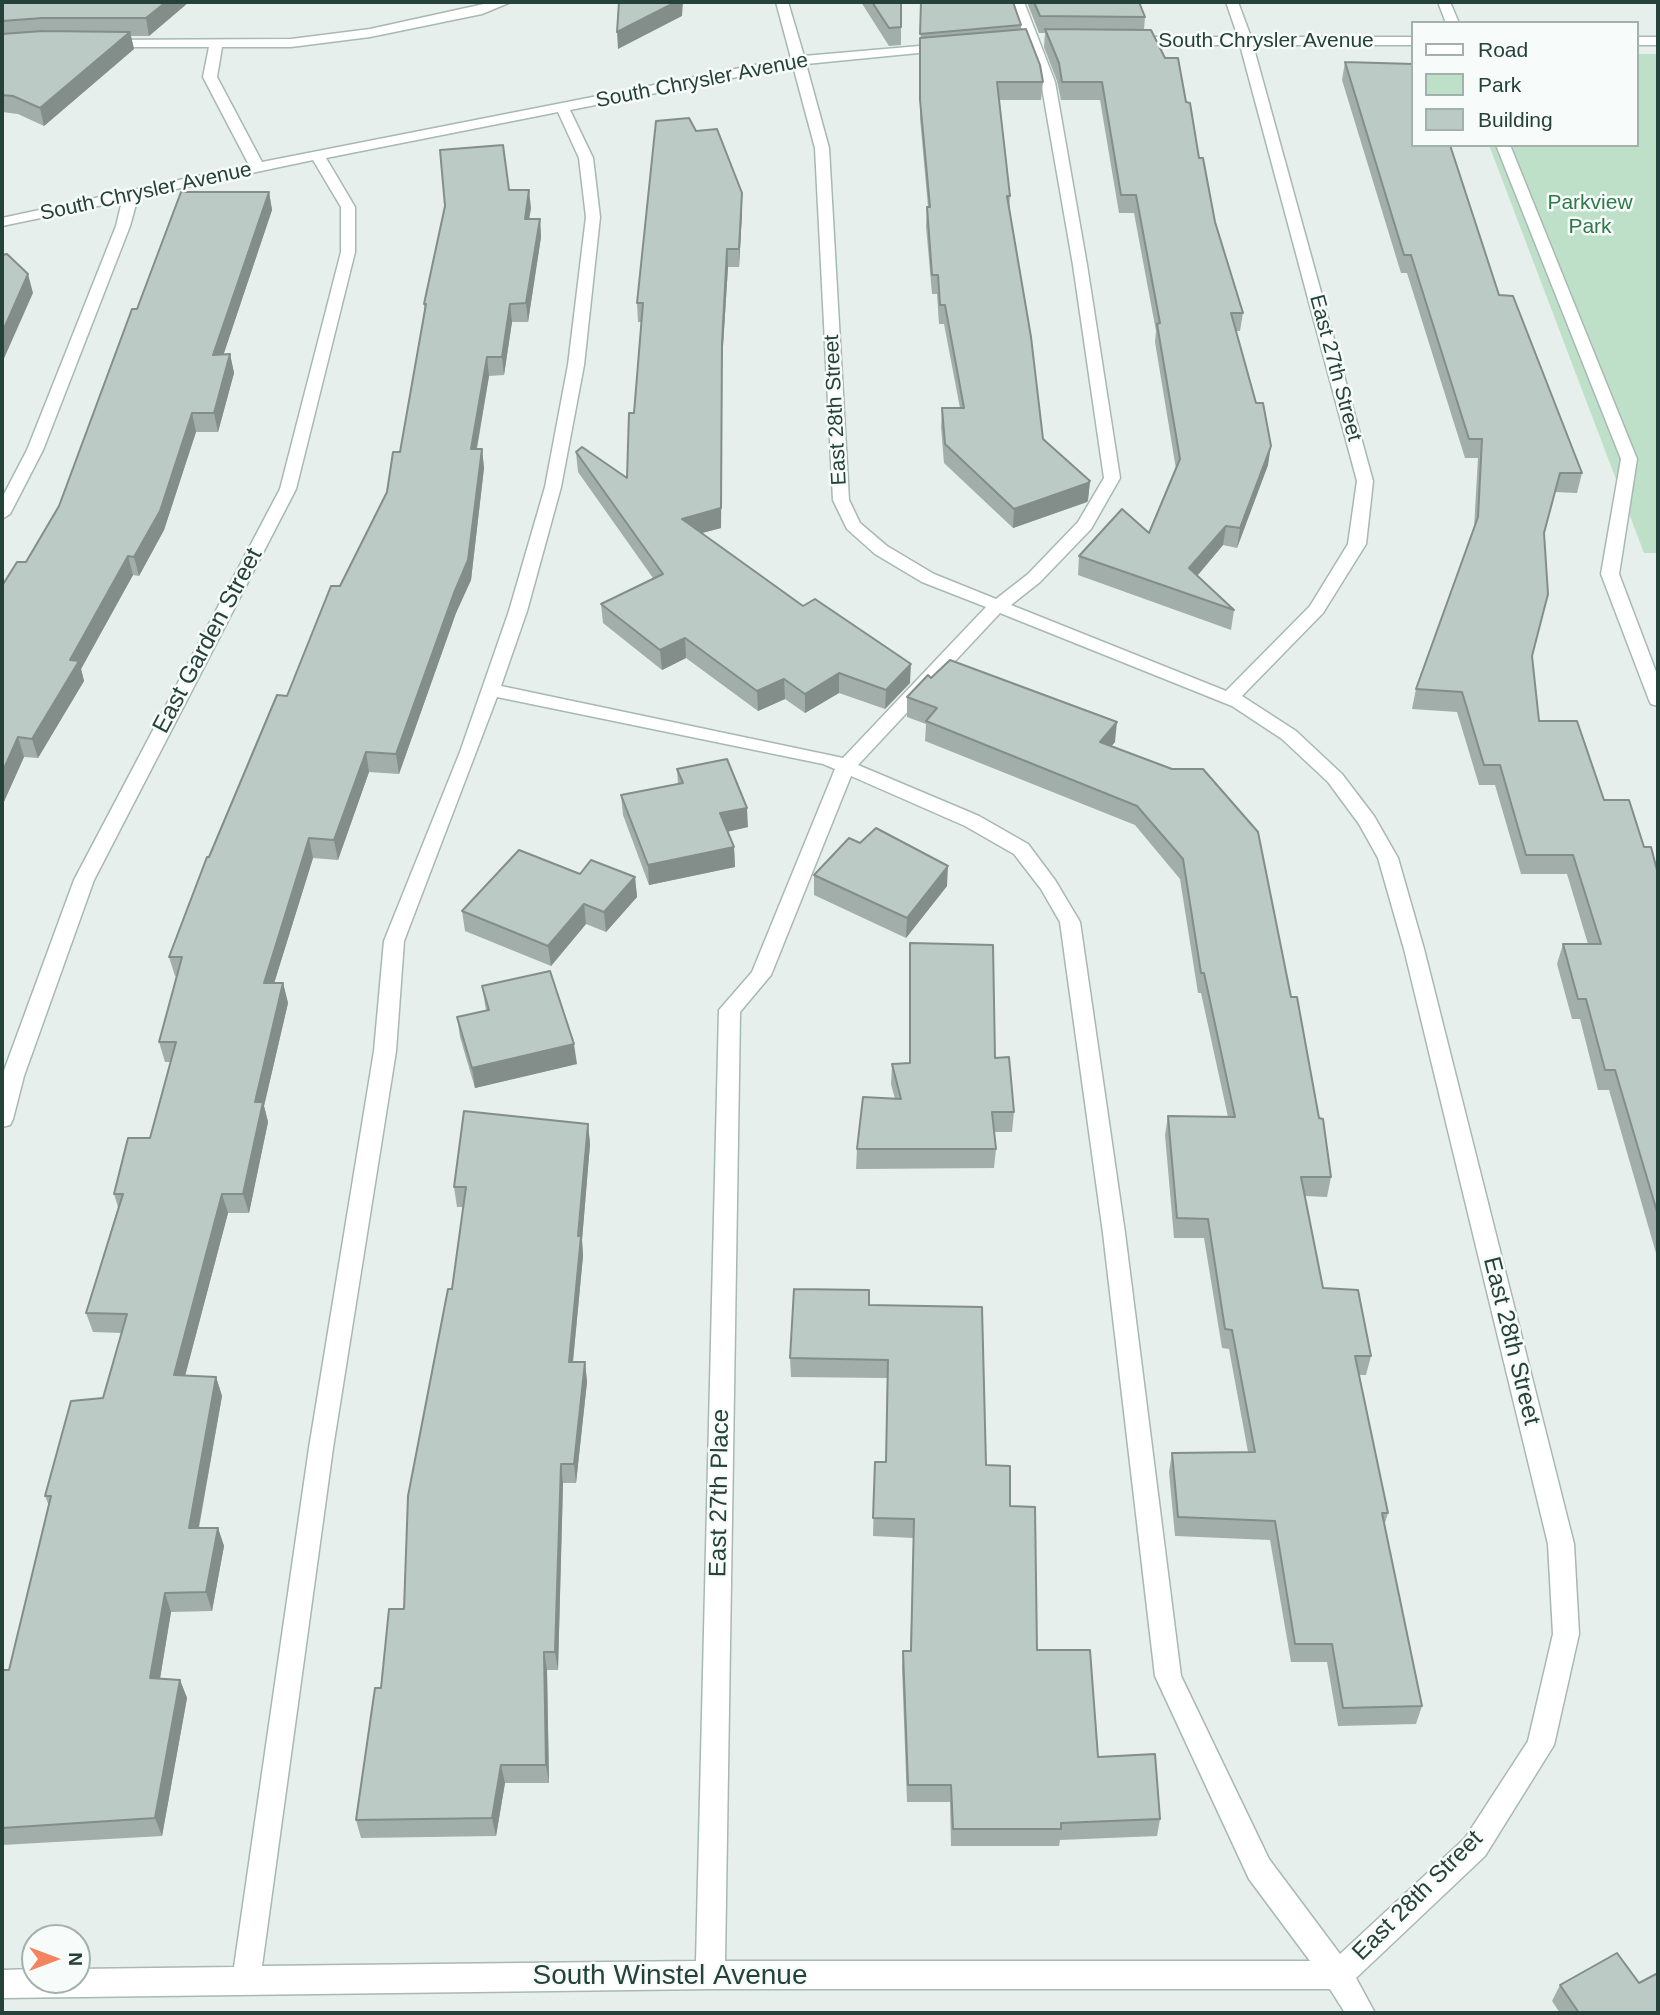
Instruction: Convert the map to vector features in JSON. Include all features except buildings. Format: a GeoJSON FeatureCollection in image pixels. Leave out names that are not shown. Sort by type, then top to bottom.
{"type":"FeatureCollection","features":[{"type":"Feature","properties":{"kind":"street"},"geometry":{"type":"LineString","coordinates":[[87,43],[291,43],[370,33],[482,10],[505,2]]}},
{"type":"Feature","properties":{"kind":"street","name":"East 28th Street"},"geometry":{"type":"LineString","coordinates":[[782,2],[822,148],[841,500],[853,525],[881,550],[928,578],[1233,699],[1289,735],[1335,778],[1367,821],[1388,858],[1414,949],[1561,1544],[1566,1634],[1540,1745],[1475,1847],[1338,1975]]}},
{"type":"Feature","properties":{"kind":"street"},"geometry":{"type":"LineString","coordinates":[[845,767],[998,606],[1034,578],[1085,526],[1112,478],[1083,278],[1040,40],[1018,2]]}},
{"type":"Feature","properties":{"kind":"street","name":"East 27th Street"},"geometry":{"type":"LineString","coordinates":[[1232,2],[1246,42],[1366,481],[1357,544],[1317,609],[1233,699]]}},
{"type":"Feature","properties":{"kind":"street"},"geometry":{"type":"LineString","coordinates":[[1444,2],[1452,21]]}},
{"type":"Feature","properties":{"kind":"street"},"geometry":{"type":"LineString","coordinates":[[1014,40],[1040,40]]}},
{"type":"Feature","properties":{"kind":"street"},"geometry":{"type":"LineString","coordinates":[[1639,41],[1658,40]]}},
{"type":"Feature","properties":{"kind":"street","name":"South Chrysler Avenue"},"geometry":{"type":"LineString","coordinates":[[1113,41],[1412,41]]}},
{"type":"Feature","properties":{"kind":"street"},"geometry":{"type":"LineString","coordinates":[[216,43],[210,77],[258,168]]}},
{"type":"Feature","properties":{"kind":"street","name":"South Chrysler Avenue"},"geometry":{"type":"LineString","coordinates":[[2,222],[317,155],[798,61],[960,45]]}},
{"type":"Feature","properties":{"kind":"street"},"geometry":{"type":"LineString","coordinates":[[246,1981],[321,1448],[385,1051],[394,941],[518,611],[553,487],[576,365],[593,217],[586,158],[562,107]]}},
{"type":"Feature","properties":{"kind":"street"},"geometry":{"type":"LineString","coordinates":[[1504,147],[1629,459],[1610,574],[1658,700]]}},
{"type":"Feature","properties":{"kind":"street","name":"East Garden Street"},"geometry":{"type":"LineString","coordinates":[[2,1119],[13,1076],[84,880],[288,489],[348,252],[348,207],[317,155]]}},
{"type":"Feature","properties":{"kind":"street"},"geometry":{"type":"LineString","coordinates":[[2,514],[35,450],[123,226],[131,195]]}},
{"type":"Feature","properties":{"kind":"street"},"geometry":{"type":"LineString","coordinates":[[490,690],[828,759],[972,821],[1021,849],[1048,885],[1070,922],[1114,1233],[1168,1676],[1259,1869],[1338,1975],[1361,2013]]}},
{"type":"Feature","properties":{"kind":"street","name":"East 27th Place"},"geometry":{"type":"LineString","coordinates":[[710,1975],[730,1010],[761,975],[845,767]]}},
{"type":"Feature","properties":{"kind":"street","name":"South Winstel Avenue"},"geometry":{"type":"LineString","coordinates":[[2,1984],[710,1975],[1338,1975]]}},
{"type":"Feature","properties":{"kind":"green space","name":"Parkview Park"},"geometry":{"type":"Polygon","coordinates":[[[1639,54],[1658,54],[1658,553],[1644,553],[1490,147],[1639,147],[1639,54]]]}}]}
